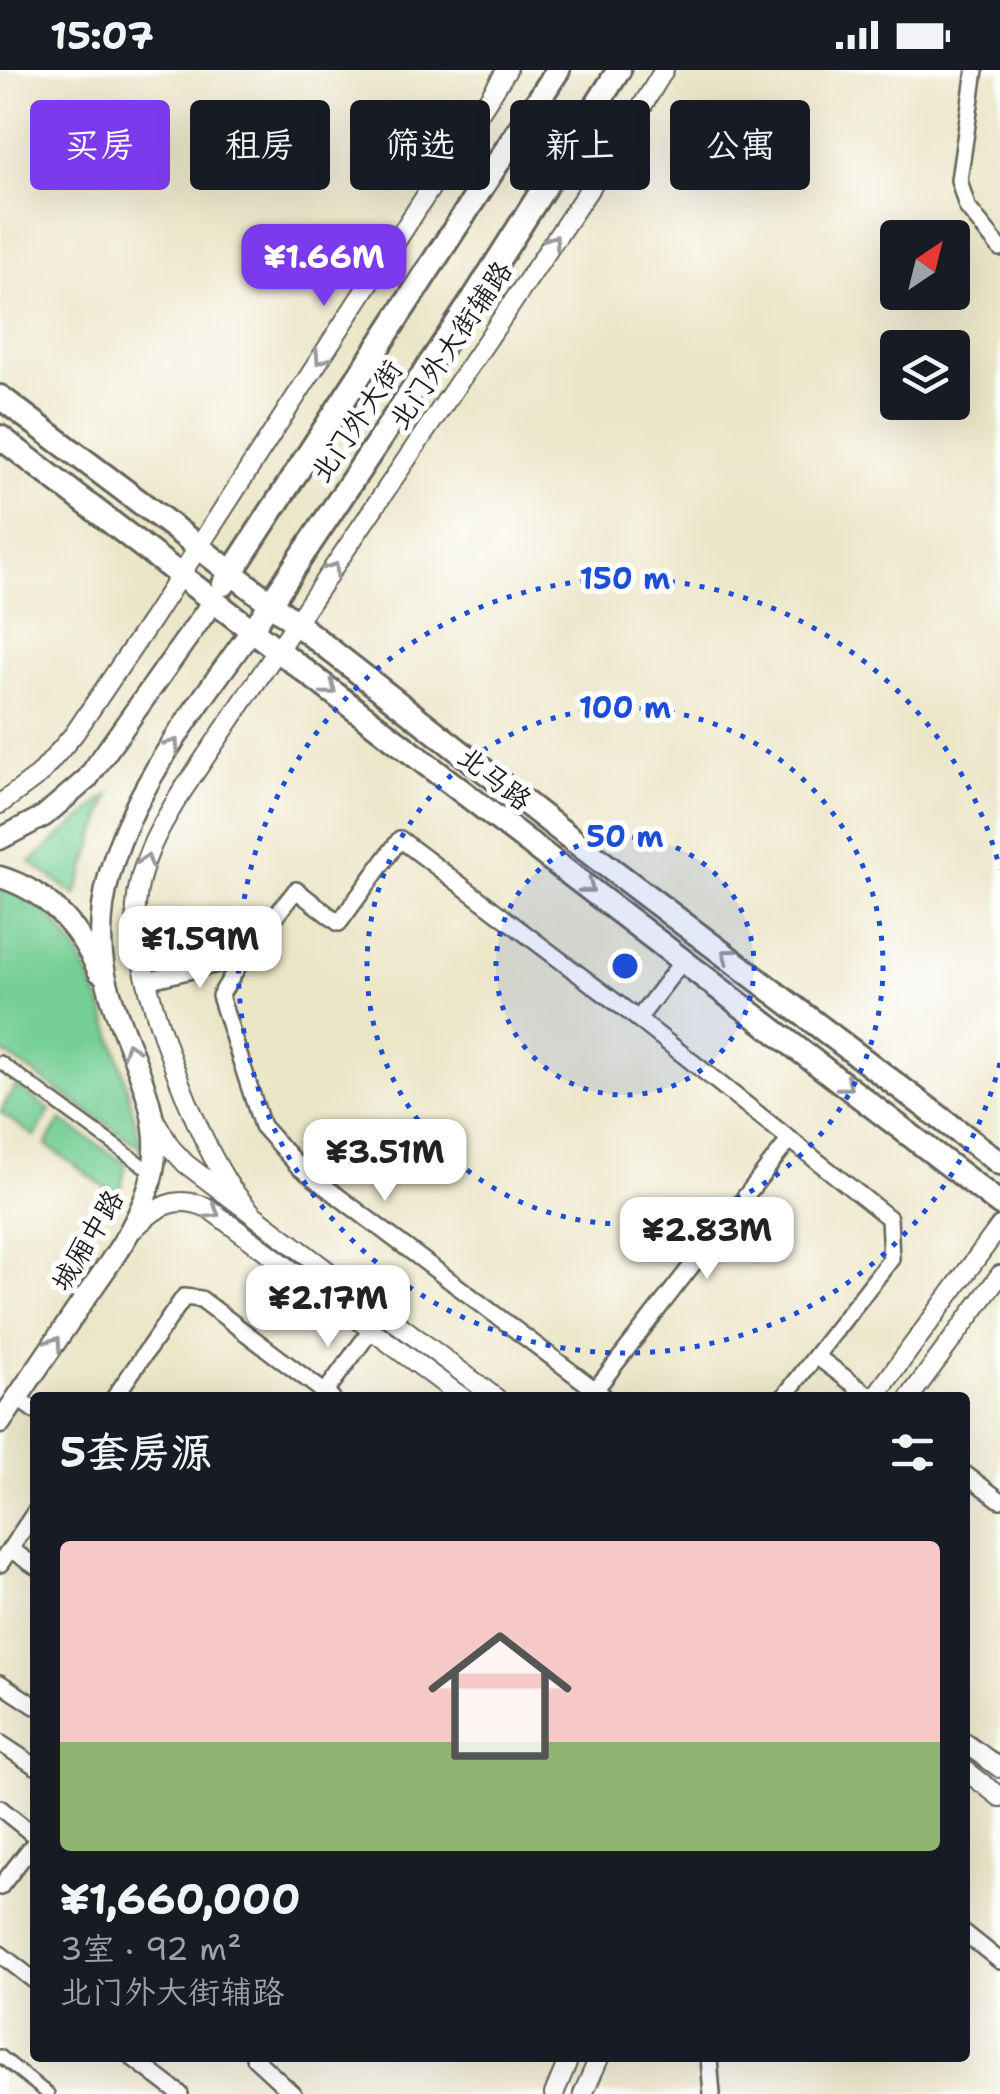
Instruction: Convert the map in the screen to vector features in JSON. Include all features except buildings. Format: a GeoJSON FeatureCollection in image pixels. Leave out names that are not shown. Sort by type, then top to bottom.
{"type":"FeatureCollection","features":[{"type":"Feature","properties":{"kind":"main road","name":"北门外大街"},"geometry":{"type":"LineString","coordinates":[[214,600],[558,70]]}},
{"type":"Feature","properties":{"kind":"main road","name":"北门外大街"},"geometry":{"type":"LineString","coordinates":[[271,602],[620,70]]}},
{"type":"Feature","properties":{"kind":"main road","name":"北马路"},"geometry":{"type":"LineString","coordinates":[[0,396],[1000,1163]]}},
{"type":"Feature","properties":{"kind":"main road","name":"北马路"},"geometry":{"type":"LineString","coordinates":[[0,437],[1000,1204]]}},
{"type":"Feature","properties":{"kind":"main road"},"geometry":{"type":"LineString","coordinates":[[0,840],[44,816],[87,780],[214,600]]}},
{"type":"Feature","properties":{"kind":"main road","name":"城厢中路"},"geometry":{"type":"LineString","coordinates":[[0,1423],[130,1233],[152,1173],[156,1122],[106,975],[103,934],[110,878],[120,841],[151,776],[271,602]]}},
{"type":"Feature","properties":{"kind":"main road","name":"城厢中路"},"geometry":{"type":"LineString","coordinates":[[0,877],[35,892],[65,916],[93,958],[116,1010]]}},
{"type":"Feature","properties":{"kind":"main road"},"geometry":{"type":"LineString","coordinates":[[758,1016],[776,991]]}},
{"type":"Feature","properties":{"kind":"street"},"geometry":{"type":"LineString","coordinates":[[0,804],[40,775],[74,734],[507,70]]}},
{"type":"Feature","properties":{"kind":"street","name":"北门外大街辅路"},"geometry":{"type":"LineString","coordinates":[[251,1212],[210,1152],[146,981],[136,914],[148,851],[181,793],[612,154],[664,70]]}},
{"type":"Feature","properties":{"kind":"street"},"geometry":{"type":"LineString","coordinates":[[975,70],[959,180],[967,207],[1000,248]]}},
{"type":"Feature","properties":{"kind":"street"},"geometry":{"type":"LineString","coordinates":[[593,1392],[300,1168],[262,1126],[220,996],[243,958],[296,890],[340,923],[400,840],[638,1019],[889,1218],[892,1260],[788,1392]]}},
{"type":"Feature","properties":{"kind":"street"},"geometry":{"type":"LineString","coordinates":[[146,981],[243,958]]}},
{"type":"Feature","properties":{"kind":"street"},"geometry":{"type":"LineString","coordinates":[[638,1019],[684,960]]}},
{"type":"Feature","properties":{"kind":"street"},"geometry":{"type":"LineString","coordinates":[[0,1062],[152,1173]]}},
{"type":"Feature","properties":{"kind":"street"},"geometry":{"type":"LineString","coordinates":[[156,1122],[186,1164],[488,1392]]}},
{"type":"Feature","properties":{"kind":"street"},"geometry":{"type":"LineString","coordinates":[[599,1392],[790,1139]]}},
{"type":"Feature","properties":{"kind":"street"},"geometry":{"type":"LineString","coordinates":[[130,1233],[161,1205],[198,1203],[240,1229],[455,1392]]}},
{"type":"Feature","properties":{"kind":"street"},"geometry":{"type":"LineString","coordinates":[[877,1392],[1000,1226]]}},
{"type":"Feature","properties":{"kind":"street"},"geometry":{"type":"LineString","coordinates":[[914,1392],[1000,1275]]}},
{"type":"Feature","properties":{"kind":"street"},"geometry":{"type":"LineString","coordinates":[[118,1392],[184,1298],[201,1299],[321,1392]]}},
{"type":"Feature","properties":{"kind":"street"},"geometry":{"type":"LineString","coordinates":[[329,1392],[372,1330]]}},
{"type":"Feature","properties":{"kind":"street"},"geometry":{"type":"LineString","coordinates":[[816,1356],[865,1392]]}},
{"type":"Feature","properties":{"kind":"street"},"geometry":{"type":"LineString","coordinates":[[17,1398],[30,1407]]}},
{"type":"Feature","properties":{"kind":"street"},"geometry":{"type":"LineString","coordinates":[[970,1478],[1000,1500]]}},
{"type":"Feature","properties":{"kind":"street"},"geometry":{"type":"LineString","coordinates":[[0,1564],[30,1519]]}},
{"type":"Feature","properties":{"kind":"street"},"geometry":{"type":"LineString","coordinates":[[10,1548],[30,1562]]}},
{"type":"Feature","properties":{"kind":"street"},"geometry":{"type":"LineString","coordinates":[[0,1683],[30,1703]]}},
{"type":"Feature","properties":{"kind":"street"},"geometry":{"type":"LineString","coordinates":[[0,1743],[30,1763]]}},
{"type":"Feature","properties":{"kind":"street"},"geometry":{"type":"LineString","coordinates":[[970,1747],[1000,1768]]}},
{"type":"Feature","properties":{"kind":"street"},"geometry":{"type":"LineString","coordinates":[[970,1774],[1000,1796]]}},
{"type":"Feature","properties":{"kind":"street"},"geometry":{"type":"LineString","coordinates":[[0,1808],[30,1835]]}},
{"type":"Feature","properties":{"kind":"street"},"geometry":{"type":"LineString","coordinates":[[0,1886],[30,1846]]}},
{"type":"Feature","properties":{"kind":"street"},"geometry":{"type":"LineString","coordinates":[[970,1937],[1000,1961]]}},
{"type":"Feature","properties":{"kind":"street"},"geometry":{"type":"LineString","coordinates":[[0,1954],[30,1977]]}},
{"type":"Feature","properties":{"kind":"street"},"geometry":{"type":"LineString","coordinates":[[0,2056],[48,2094]]}},
{"type":"Feature","properties":{"kind":"street"},"geometry":{"type":"LineString","coordinates":[[138,2062],[180,2094]]}},
{"type":"Feature","properties":{"kind":"street"},"geometry":{"type":"LineString","coordinates":[[258,2062],[292,2094]]}},
{"type":"Feature","properties":{"kind":"street"},"geometry":{"type":"LineString","coordinates":[[554,2094],[567,2062]]}},
{"type":"Feature","properties":{"kind":"street"},"geometry":{"type":"LineString","coordinates":[[584,2094],[597,2062]]}},
{"type":"Feature","properties":{"kind":"street"},"geometry":{"type":"LineString","coordinates":[[709,2062],[712,2094]]}},
{"type":"Feature","properties":{"kind":"green space"},"geometry":{"type":"Polygon","coordinates":[[[110,794],[76,895],[30,862],[110,794]]]}},
{"type":"Feature","properties":{"kind":"green space"},"geometry":{"type":"Polygon","coordinates":[[[0,890],[30,900],[57,923],[79,956],[113,1038],[141,1148],[0,1050],[0,890]]]}},
{"type":"Feature","properties":{"kind":"green space"},"geometry":{"type":"Polygon","coordinates":[[[16,1086],[50,1110],[35,1137],[0,1112],[16,1086]]]}},
{"type":"Feature","properties":{"kind":"green space"},"geometry":{"type":"Polygon","coordinates":[[[61,1120],[126,1164],[119,1197],[46,1145],[61,1120]]]}}]}
